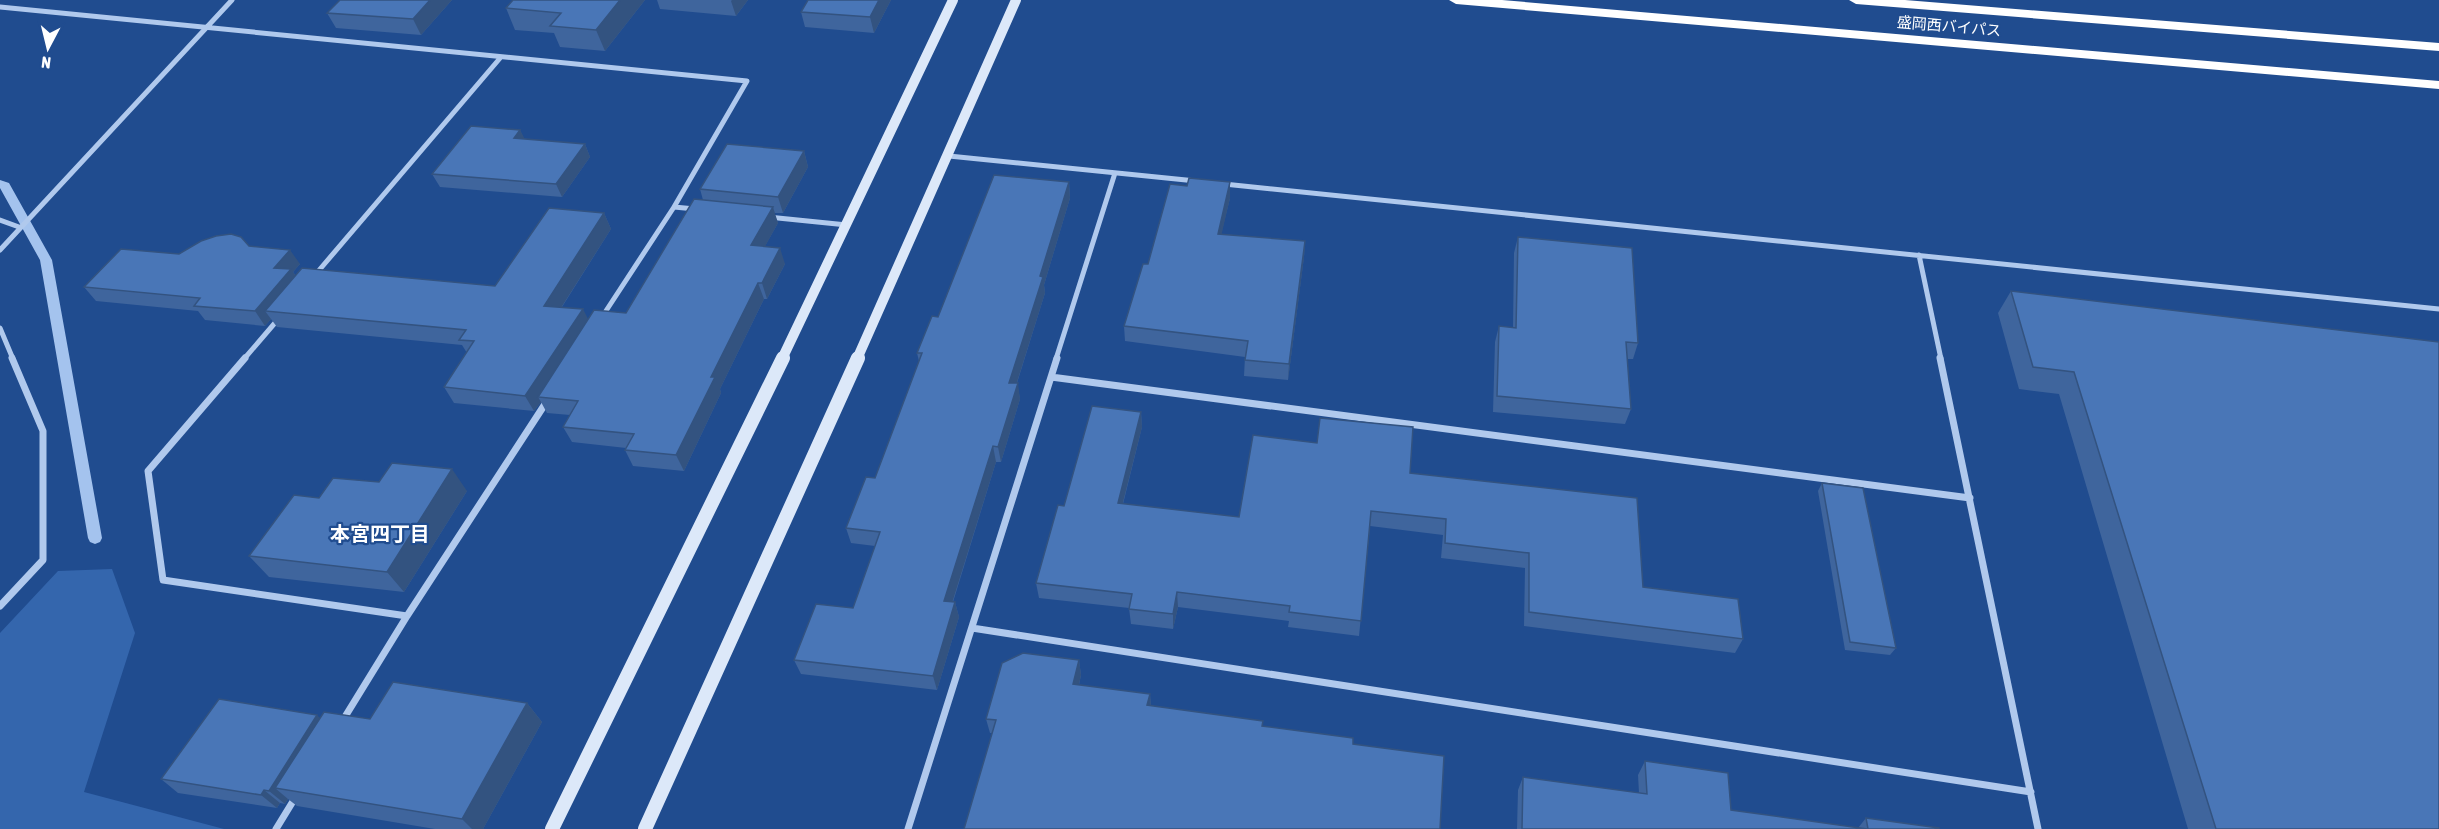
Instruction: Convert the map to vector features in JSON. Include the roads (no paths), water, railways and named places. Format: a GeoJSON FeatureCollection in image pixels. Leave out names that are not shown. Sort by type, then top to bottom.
{"type":"FeatureCollection","features":[{"type":"Feature","properties":{"kind":"highway","name":"盛岡西バイパス"},"geometry":{"type":"LineString","coordinates":[[1456,0],[2439,85]]}},
{"type":"Feature","properties":{"kind":"highway","name":"盛岡西バイパス"},"geometry":{"type":"LineString","coordinates":[[1856,0],[2439,47]]}},
{"type":"Feature","properties":{"kind":"street"},"geometry":{"type":"LineString","coordinates":[[0,250],[232,0]]}},
{"type":"Feature","properties":{"kind":"street"},"geometry":{"type":"LineString","coordinates":[[552,829],[848,225],[953,0]]}},
{"type":"Feature","properties":{"kind":"street"},"geometry":{"type":"LineString","coordinates":[[645,829],[949,156],[1016,0]]}},
{"type":"Feature","properties":{"kind":"street"},"geometry":{"type":"LineString","coordinates":[[0,7],[747,81],[674,207],[596,327]]}},
{"type":"Feature","properties":{"kind":"street"},"geometry":{"type":"LineString","coordinates":[[0,13],[8,7]]}},
{"type":"Feature","properties":{"kind":"street"},"geometry":{"type":"LineString","coordinates":[[309,282],[501,57]]}},
{"type":"Feature","properties":{"kind":"street"},"geometry":{"type":"LineString","coordinates":[[949,156],[1198,181]]}},
{"type":"Feature","properties":{"kind":"street"},"geometry":{"type":"LineString","coordinates":[[908,829],[1115,173]]}},
{"type":"Feature","properties":{"kind":"street"},"geometry":{"type":"LineString","coordinates":[[1222,184],[2439,309]]}},
{"type":"Feature","properties":{"kind":"street"},"geometry":{"type":"LineString","coordinates":[[674,207],[697,210]]}},
{"type":"Feature","properties":{"kind":"street"},"geometry":{"type":"LineString","coordinates":[[755,216],[848,225]]}},
{"type":"Feature","properties":{"kind":"street"},"geometry":{"type":"LineString","coordinates":[[0,219],[20,227]]}},
{"type":"Feature","properties":{"kind":"street"},"geometry":{"type":"LineString","coordinates":[[1919,255],[2038,829]]}},
{"type":"Feature","properties":{"kind":"street"},"geometry":{"type":"LineString","coordinates":[[286,309],[148,471],[163,580],[407,616]]}},
{"type":"Feature","properties":{"kind":"street"},"geometry":{"type":"LineString","coordinates":[[0,328],[43,431],[44,560],[0,606]]}},
{"type":"Feature","properties":{"kind":"street"},"geometry":{"type":"LineString","coordinates":[[1051,376],[1970,498]]}},
{"type":"Feature","properties":{"kind":"street"},"geometry":{"type":"LineString","coordinates":[[338,728],[407,616],[550,396]]}},
{"type":"Feature","properties":{"kind":"street"},"geometry":{"type":"LineString","coordinates":[[972,628],[2031,792]]}},
{"type":"Feature","properties":{"kind":"street"},"geometry":{"type":"LineString","coordinates":[[276,829],[301,788]]}},
{"type":"Feature","properties":{"kind":"waterway"},"geometry":{"type":"LineString","coordinates":[[0,184],[5,186],[46,260],[95,538]]}},
{"type":"Feature","properties":{"kind":"district","name":"本宮四丁目"},"geometry":{"type":"Point","coordinates":[380,533]}}]}
